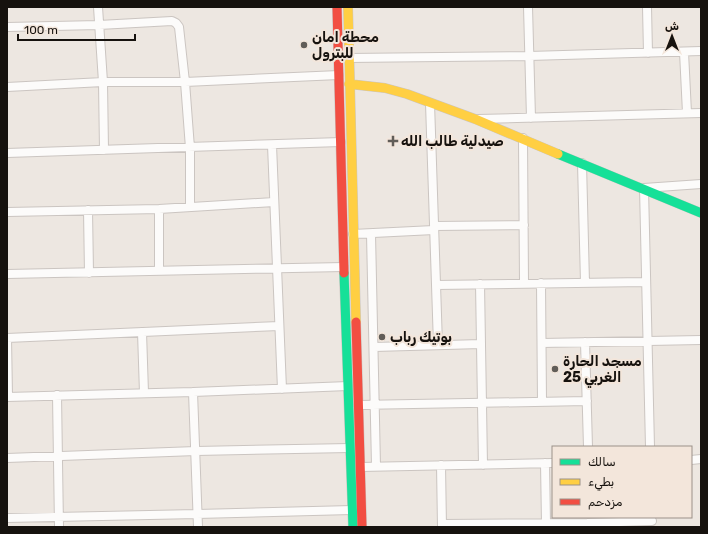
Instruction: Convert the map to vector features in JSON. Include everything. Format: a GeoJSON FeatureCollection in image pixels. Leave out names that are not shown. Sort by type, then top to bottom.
{"type":"FeatureCollection","features":[{"type":"Feature","properties":{"kind":"main road"},"geometry":{"type":"LineString","coordinates":[[337,7],[353,527]]}},
{"type":"Feature","properties":{"kind":"main road"},"geometry":{"type":"LineString","coordinates":[[348,7],[348,58],[362,527]]}},
{"type":"Feature","properties":{"kind":"main road"},"geometry":{"type":"LineString","coordinates":[[349,84],[385,88],[430,102],[523,138],[701,213]]}},
{"type":"Feature","properties":{"kind":"street"},"geometry":{"type":"LineString","coordinates":[[98,7],[103,82],[104,150]]}},
{"type":"Feature","properties":{"kind":"street"},"geometry":{"type":"LineString","coordinates":[[528,7],[531,118]]}},
{"type":"Feature","properties":{"kind":"street"},"geometry":{"type":"LineString","coordinates":[[647,7],[648,53]]}},
{"type":"Feature","properties":{"kind":"street"},"geometry":{"type":"LineString","coordinates":[[7,27],[99,25],[172,21],[176,23],[179,27],[186,82],[190,148],[190,207]]}},
{"type":"Feature","properties":{"kind":"street"},"geometry":{"type":"LineString","coordinates":[[684,52],[687,113]]}},
{"type":"Feature","properties":{"kind":"street"},"geometry":{"type":"LineString","coordinates":[[348,58],[701,52]]}},
{"type":"Feature","properties":{"kind":"street"},"geometry":{"type":"LineString","coordinates":[[7,87],[103,82],[186,82],[339,75]]}},
{"type":"Feature","properties":{"kind":"street"},"geometry":{"type":"LineString","coordinates":[[430,102],[438,345]]}},
{"type":"Feature","properties":{"kind":"street"},"geometry":{"type":"LineString","coordinates":[[474,119],[701,113]]}},
{"type":"Feature","properties":{"kind":"street"},"geometry":{"type":"LineString","coordinates":[[523,138],[524,283]]}},
{"type":"Feature","properties":{"kind":"street"},"geometry":{"type":"LineString","coordinates":[[7,154],[341,142]]}},
{"type":"Feature","properties":{"kind":"street"},"geometry":{"type":"LineString","coordinates":[[272,145],[282,389]]}},
{"type":"Feature","properties":{"kind":"street"},"geometry":{"type":"LineString","coordinates":[[582,163],[585,282]]}},
{"type":"Feature","properties":{"kind":"street"},"geometry":{"type":"LineString","coordinates":[[650,446],[644,188],[701,184]]}},
{"type":"Feature","properties":{"kind":"street"},"geometry":{"type":"LineString","coordinates":[[7,212],[159,209],[274,202]]}},
{"type":"Feature","properties":{"kind":"street"},"geometry":{"type":"LineString","coordinates":[[159,209],[159,271]]}},
{"type":"Feature","properties":{"kind":"street"},"geometry":{"type":"LineString","coordinates":[[88,210],[88,273]]}},
{"type":"Feature","properties":{"kind":"street"},"geometry":{"type":"LineString","coordinates":[[353,234],[371,234],[434,228],[524,225]]}},
{"type":"Feature","properties":{"kind":"street"},"geometry":{"type":"LineString","coordinates":[[371,234],[376,466]]}},
{"type":"Feature","properties":{"kind":"street"},"geometry":{"type":"LineString","coordinates":[[7,274],[344,267]]}},
{"type":"Feature","properties":{"kind":"street"},"geometry":{"type":"LineString","coordinates":[[436,285],[645,282]]}},
{"type":"Feature","properties":{"kind":"street"},"geometry":{"type":"LineString","coordinates":[[541,283],[542,402]]}},
{"type":"Feature","properties":{"kind":"street"},"geometry":{"type":"LineString","coordinates":[[480,284],[483,465]]}},
{"type":"Feature","properties":{"kind":"street"},"geometry":{"type":"LineString","coordinates":[[279,326],[7,338],[7,396],[193,392],[348,386]]}},
{"type":"Feature","properties":{"kind":"street"},"geometry":{"type":"LineString","coordinates":[[142,332],[144,393]]}},
{"type":"Feature","properties":{"kind":"street"},"geometry":{"type":"LineString","coordinates":[[542,343],[701,340]]}},
{"type":"Feature","properties":{"kind":"street"},"geometry":{"type":"LineString","coordinates":[[585,342],[588,446]]}},
{"type":"Feature","properties":{"kind":"street"},"geometry":{"type":"LineString","coordinates":[[374,347],[481,344]]}},
{"type":"Feature","properties":{"kind":"street"},"geometry":{"type":"LineString","coordinates":[[193,392],[198,527]]}},
{"type":"Feature","properties":{"kind":"street"},"geometry":{"type":"LineString","coordinates":[[57,395],[59,527]]}},
{"type":"Feature","properties":{"kind":"street"},"geometry":{"type":"LineString","coordinates":[[358,405],[587,401]]}},
{"type":"Feature","properties":{"kind":"street"},"geometry":{"type":"LineString","coordinates":[[7,458],[196,451],[350,448]]}},
{"type":"Feature","properties":{"kind":"street"},"geometry":{"type":"LineString","coordinates":[[360,467],[549,463],[546,523]]}},
{"type":"Feature","properties":{"kind":"street"},"geometry":{"type":"LineString","coordinates":[[441,465],[442,526],[487,526],[546,523],[587,525],[652,522]]}},
{"type":"Feature","properties":{"kind":"street"},"geometry":{"type":"LineString","coordinates":[[7,518],[352,510]]}},
{"type":"Feature","properties":{"kind":"traffic: fast"},"geometry":{"type":"LineString","coordinates":[[558,154],[701,213]]}},
{"type":"Feature","properties":{"kind":"traffic: fast"},"geometry":{"type":"LineString","coordinates":[[344,273],[353,527]]}},
{"type":"Feature","properties":{"kind":"traffic: slow"},"geometry":{"type":"LineString","coordinates":[[348,7],[356,322]]}},
{"type":"Feature","properties":{"kind":"traffic: slow"},"geometry":{"type":"LineString","coordinates":[[349,84],[385,88],[407,94],[475,119],[558,154]]}},
{"type":"Feature","properties":{"kind":"traffic: jam"},"geometry":{"type":"LineString","coordinates":[[337,7],[344,273]]}},
{"type":"Feature","properties":{"kind":"traffic: jam"},"geometry":{"type":"LineString","coordinates":[[356,322],[362,527]]}},
{"type":"Feature","properties":{"kind":"place","name":"محطة امان للبترول"},"geometry":{"type":"Point","coordinates":[304,45]}},
{"type":"Feature","properties":{"kind":"place","name":"صيدلية طالب الله"},"geometry":{"type":"Point","coordinates":[393,141]}},
{"type":"Feature","properties":{"kind":"place","name":"بوتيك رباب"},"geometry":{"type":"Point","coordinates":[382,337]}},
{"type":"Feature","properties":{"kind":"place","name":"مسجد الحارة 25 الغربي"},"geometry":{"type":"Point","coordinates":[555,369]}}]}
